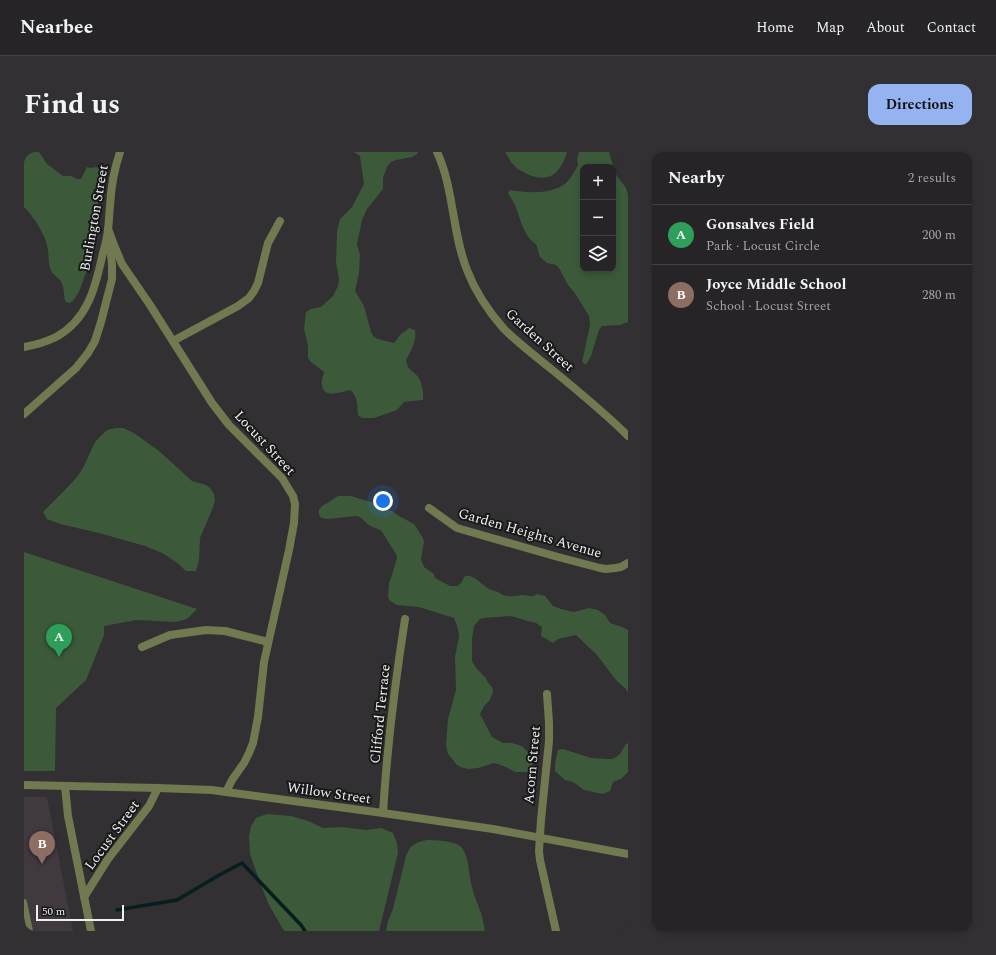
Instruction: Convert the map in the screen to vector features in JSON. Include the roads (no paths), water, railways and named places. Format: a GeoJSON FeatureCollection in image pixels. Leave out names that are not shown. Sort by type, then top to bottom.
{"type":"FeatureCollection","features":[{"type":"Feature","properties":{"kind":"street","name":"Burlington Street"},"geometry":{"type":"LineString","coordinates":[[24,347],[54,338],[68,328],[80,316],[88,302],[96,284],[108,229],[113,178],[120,152]]}},
{"type":"Feature","properties":{"kind":"street","name":"Garden Street"},"geometry":{"type":"LineString","coordinates":[[437,152],[445,177],[464,262],[474,285],[490,312],[508,333],[597,407],[628,436]]}},
{"type":"Feature","properties":{"kind":"street"},"geometry":{"type":"LineString","coordinates":[[173,341],[238,306],[249,298],[258,283],[268,243],[280,221]]}},
{"type":"Feature","properties":{"kind":"street","name":"Locust Street"},"geometry":{"type":"LineString","coordinates":[[108,229],[122,264],[150,304],[212,403],[224,420],[278,473],[286,483],[293,496],[295,510],[294,523],[268,642],[253,743],[226,792]]}},
{"type":"Feature","properties":{"kind":"street"},"geometry":{"type":"LineString","coordinates":[[24,414],[76,368],[95,341],[112,279],[108,229]]}},
{"type":"Feature","properties":{"kind":"street","name":"Garden Heights Avenue"},"geometry":{"type":"LineString","coordinates":[[429,508],[457,528],[551,555],[606,569],[621,567],[628,563]]}},
{"type":"Feature","properties":{"kind":"street","name":"Clifford Terrace"},"geometry":{"type":"LineString","coordinates":[[383,813],[393,701],[405,618]]}},
{"type":"Feature","properties":{"kind":"street"},"geometry":{"type":"LineString","coordinates":[[142,647],[170,635],[206,630],[225,631],[268,642]]}},
{"type":"Feature","properties":{"kind":"street","name":"Acorn Street"},"geometry":{"type":"LineString","coordinates":[[547,694],[549,741],[542,801],[539,857],[556,931]]}},
{"type":"Feature","properties":{"kind":"street","name":"Willow Street"},"geometry":{"type":"LineString","coordinates":[[24,785],[158,788],[226,792],[493,829],[628,854]]}},
{"type":"Feature","properties":{"kind":"street","name":"Locust Street"},"geometry":{"type":"LineString","coordinates":[[65,786],[68,816],[91,931]]}},
{"type":"Feature","properties":{"kind":"street","name":"Locust Street"},"geometry":{"type":"LineString","coordinates":[[84,897],[108,858],[149,806],[158,788]]}},
{"type":"Feature","properties":{"kind":"lane"},"geometry":{"type":"LineString","coordinates":[[24,902],[30,931]]}},
{"type":"Feature","properties":{"kind":"waterway"},"geometry":{"type":"LineString","coordinates":[[117,910],[177,900],[242,863],[305,931]]}},
{"type":"Feature","properties":{"kind":"place","name":"Gonsalves Field"},"geometry":{"type":"Point","coordinates":[59,657]}},
{"type":"Feature","properties":{"kind":"place","name":"Joyce Middle School"},"geometry":{"type":"Point","coordinates":[42,864]}}]}
